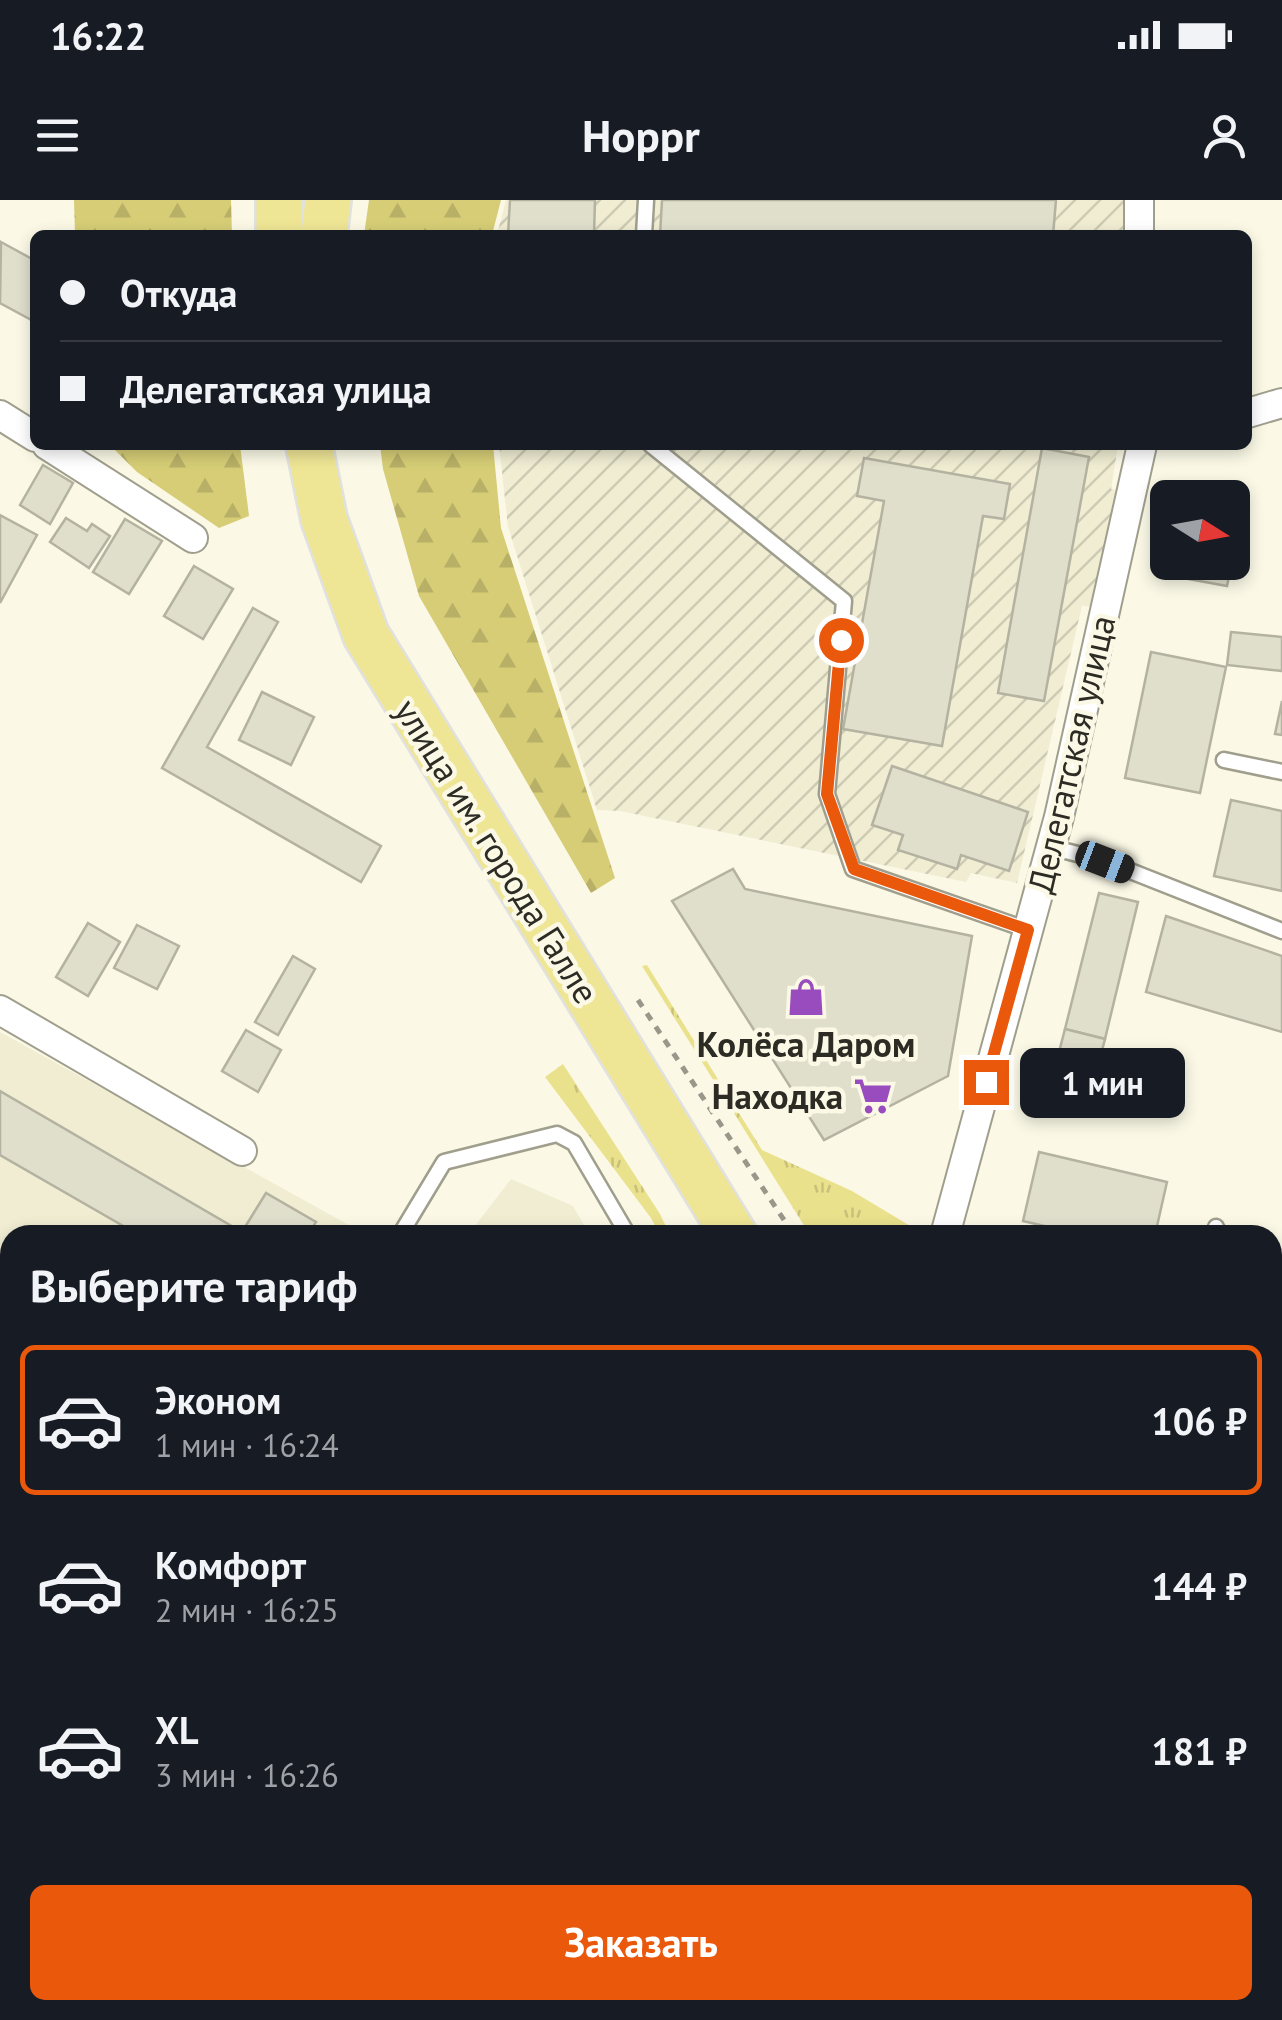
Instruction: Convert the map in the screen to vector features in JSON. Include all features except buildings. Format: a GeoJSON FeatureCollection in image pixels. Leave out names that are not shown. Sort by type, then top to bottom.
{"type":"FeatureCollection","features":[{"type":"Feature","properties":{"kind":"main road"},"geometry":{"type":"LineString","coordinates":[[278,230],[279,200]]}},
{"type":"Feature","properties":{"kind":"main road"},"geometry":{"type":"LineString","coordinates":[[325,230],[328,200]]}},
{"type":"Feature","properties":{"kind":"main road","name":"улица им. города Галле"},"geometry":{"type":"LineString","coordinates":[[310,450],[324,519],[366,635],[728,1225]]}},
{"type":"Feature","properties":{"kind":"street"},"geometry":{"type":"LineString","coordinates":[[1139,200],[1139,230]]}},
{"type":"Feature","properties":{"kind":"street"},"geometry":{"type":"LineString","coordinates":[[1252,412],[1282,403]]}},
{"type":"Feature","properties":{"kind":"street"},"geometry":{"type":"LineString","coordinates":[[0,415],[30,434]]}},
{"type":"Feature","properties":{"kind":"street"},"geometry":{"type":"LineString","coordinates":[[55,450],[193,538]]}},
{"type":"Feature","properties":{"kind":"street","name":"Делегатская улица"},"geometry":{"type":"LineString","coordinates":[[948,1225],[1050,848],[1141,450]]}},
{"type":"Feature","properties":{"kind":"street"},"geometry":{"type":"LineString","coordinates":[[0,1010],[242,1151]]}},
{"type":"Feature","properties":{"kind":"lane"},"geometry":{"type":"LineString","coordinates":[[644,230],[646,200]]}},
{"type":"Feature","properties":{"kind":"lane"},"geometry":{"type":"LineString","coordinates":[[656,450],[844,601],[827,794],[854,869],[1028,930]]}},
{"type":"Feature","properties":{"kind":"lane"},"geometry":{"type":"LineString","coordinates":[[1224,760],[1282,772]]}},
{"type":"Feature","properties":{"kind":"lane"},"geometry":{"type":"LineString","coordinates":[[1050,848],[1105,862],[1282,931]]}},
{"type":"Feature","properties":{"kind":"lane"},"geometry":{"type":"LineString","coordinates":[[406,1225],[444,1162],[556,1134],[574,1143],[622,1225]]}},
{"type":"Feature","properties":{"kind":"path"},"geometry":{"type":"LineString","coordinates":[[631,990],[787,1225]]}},
{"type":"Feature","properties":{"kind":"shaded area"},"geometry":{"type":"Polygon","coordinates":[[[506,200],[1126,200],[1126,230],[498,230],[506,200]]]}},
{"type":"Feature","properties":{"kind":"shaded area"},"geometry":{"type":"Polygon","coordinates":[[[500,450],[1117,450],[1111,489],[1121,491],[1097,607],[1082,606],[1017,883],[971,873],[966,882],[620,811],[597,810],[508,527],[500,450]]]}},
{"type":"Feature","properties":{"kind":"shaded area"},"geometry":{"type":"Polygon","coordinates":[[[0,1032],[349,1225],[0,1225],[0,1032]]]}},
{"type":"Feature","properties":{"kind":"shaded area"},"geometry":{"type":"Polygon","coordinates":[[[511,1179],[573,1206],[584,1225],[476,1225],[511,1179]]]}},
{"type":"Feature","properties":{"kind":"green space"},"geometry":{"type":"Polygon","coordinates":[[[74,200],[231,200],[232,230],[75,230],[74,200]]]}},
{"type":"Feature","properties":{"kind":"green space"},"geometry":{"type":"Polygon","coordinates":[[[369,200],[501,200],[493,230],[365,230],[369,200]]]}},
{"type":"Feature","properties":{"kind":"green space"},"geometry":{"type":"Polygon","coordinates":[[[115,450],[241,450],[249,516],[219,528],[137,472],[115,450]]]}},
{"type":"Feature","properties":{"kind":"green space"},"geometry":{"type":"Polygon","coordinates":[[[381,450],[493,450],[501,528],[615,878],[591,893],[419,596],[381,450]]]}},
{"type":"Feature","properties":{"kind":"green space"},"geometry":{"type":"Polygon","coordinates":[[[647,965],[762,1150],[852,1191],[909,1225],[804,1225],[642,966],[647,965]]]}},
{"type":"Feature","properties":{"kind":"green space"},"geometry":{"type":"Polygon","coordinates":[[[563,1064],[665,1225],[655,1225],[545,1077],[563,1064]]]}},
{"type":"Feature","properties":{"kind":"place","name":"Колёса Даром"},"geometry":{"type":"Point","coordinates":[806,997]}},
{"type":"Feature","properties":{"kind":"place","name":"Находка"},"geometry":{"type":"Point","coordinates":[873,1096]}},
{"type":"Feature","properties":{"kind":"route"},"geometry":{"type":"LineString","coordinates":[[841,640],[827,794],[854,869],[1028,930],[986,1082]]}}]}
